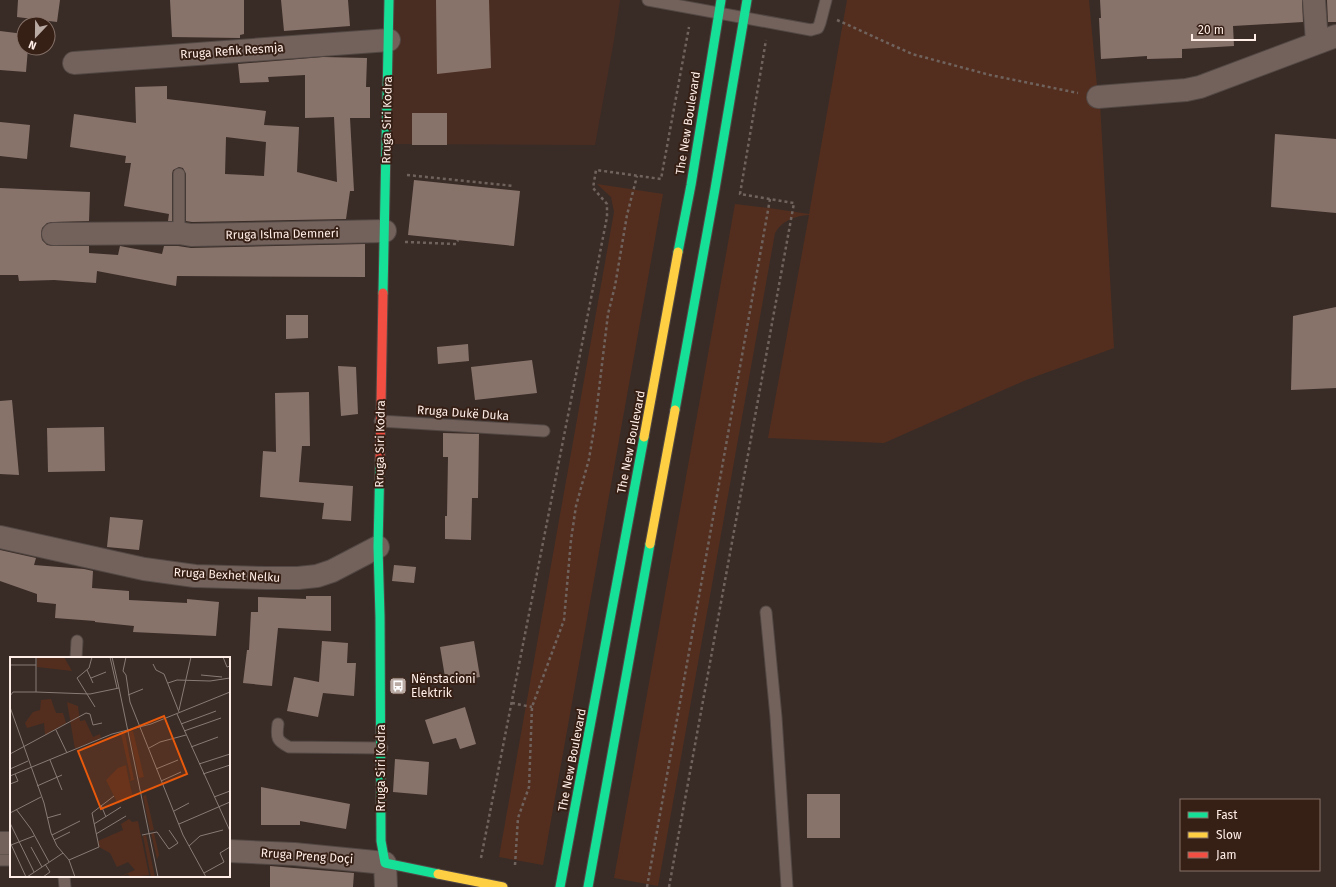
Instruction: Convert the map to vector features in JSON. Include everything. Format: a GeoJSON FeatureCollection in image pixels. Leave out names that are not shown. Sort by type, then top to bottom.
{"type":"FeatureCollection","features":[{"type":"Feature","properties":{"kind":"main road","name":"Rruga Siri Kodra"},"geometry":{"type":"LineString","coordinates":[[385,863],[382,842],[382,748],[378,547],[389,0]]}},
{"type":"Feature","properties":{"kind":"main road","name":"The New Boulevard"},"geometry":{"type":"LineString","coordinates":[[560,887],[689,193],[721,0]]}},
{"type":"Feature","properties":{"kind":"main road"},"geometry":{"type":"LineString","coordinates":[[588,887],[715,189],[747,0]]}},
{"type":"Feature","properties":{"kind":"main road"},"geometry":{"type":"LineString","coordinates":[[385,863],[503,887]]}},
{"type":"Feature","properties":{"kind":"street"},"geometry":{"type":"LineString","coordinates":[[1098,97],[1186,90],[1200,87],[1327,39],[1314,0]]}},
{"type":"Feature","properties":{"kind":"street","name":"Rruga Refik Resmja"},"geometry":{"type":"LineString","coordinates":[[74,63],[389,40]]}},
{"type":"Feature","properties":{"kind":"street","name":"Rruga Islma Demneri"},"geometry":{"type":"LineString","coordinates":[[54,234],[179,233],[191,235],[385,236]]}},
{"type":"Feature","properties":{"kind":"street","name":"Rruga Bexhet Nelku"},"geometry":{"type":"LineString","coordinates":[[0,537],[144,569],[195,576],[267,578],[298,578],[317,576],[332,571],[378,547]]}},
{"type":"Feature","properties":{"kind":"street","name":"Rruga Preng Doçi"},"geometry":{"type":"LineString","coordinates":[[230,851],[294,854],[385,863]]}},
{"type":"Feature","properties":{"kind":"street","name":"Rruga Siri Kodra"},"geometry":{"type":"LineString","coordinates":[[385,863],[386,887]]}},
{"type":"Feature","properties":{"kind":"lane"},"geometry":{"type":"LineString","coordinates":[[648,0],[811,30],[818,28],[826,0]]}},
{"type":"Feature","properties":{"kind":"lane"},"geometry":{"type":"LineString","coordinates":[[179,174],[179,233]]}},
{"type":"Feature","properties":{"kind":"lane","name":"Rruga Dukë Duka"},"geometry":{"type":"LineString","coordinates":[[380,421],[544,431]]}},
{"type":"Feature","properties":{"kind":"lane"},"geometry":{"type":"LineString","coordinates":[[766,612],[776,717],[787,887]]}},
{"type":"Feature","properties":{"kind":"lane"},"geometry":{"type":"LineString","coordinates":[[76,657],[77,641]]}},
{"type":"Feature","properties":{"kind":"lane"},"geometry":{"type":"LineString","coordinates":[[278,724],[276,734],[280,743],[289,747],[382,748]]}},
{"type":"Feature","properties":{"kind":"lane"},"geometry":{"type":"LineString","coordinates":[[64,877],[65,887]]}},
{"type":"Feature","properties":{"kind":"path"},"geometry":{"type":"LineString","coordinates":[[823,13],[912,54],[990,75],[1098,97]]}},
{"type":"Feature","properties":{"kind":"path"},"geometry":{"type":"LineString","coordinates":[[481,858],[608,217],[607,204],[593,188],[596,170],[661,179],[690,27]]}},
{"type":"Feature","properties":{"kind":"path"},"geometry":{"type":"LineString","coordinates":[[669,887],[794,203],[740,194],[766,40]]}},
{"type":"Feature","properties":{"kind":"path"},"geometry":{"type":"LineString","coordinates":[[386,173],[514,186]]}},
{"type":"Feature","properties":{"kind":"path"},"geometry":{"type":"LineString","coordinates":[[515,865],[518,818],[529,786],[532,706],[564,620],[571,540],[576,506],[589,459],[595,423],[608,314],[615,286],[627,215],[637,176]]}},
{"type":"Feature","properties":{"kind":"path"},"geometry":{"type":"LineString","coordinates":[[647,887],[770,199]]}},
{"type":"Feature","properties":{"kind":"path"},"geometry":{"type":"LineString","coordinates":[[385,236],[456,244],[458,240]]}},
{"type":"Feature","properties":{"kind":"path"},"geometry":{"type":"LineString","coordinates":[[512,703],[532,706]]}},
{"type":"Feature","properties":{"kind":"shaded area"},"geometry":{"type":"Polygon","coordinates":[[[389,0],[620,0],[595,145],[387,144],[389,0]]]}},
{"type":"Feature","properties":{"kind":"shaded area"},"geometry":{"type":"Polygon","coordinates":[[[847,0],[1089,0],[1098,97],[1100,103],[1114,348],[1026,380],[884,443],[768,438],[809,215],[793,218],[781,225],[775,233],[658,886],[614,878],[735,204],[809,214],[847,0]]]}},
{"type":"Feature","properties":{"kind":"shaded area"},"geometry":{"type":"Polygon","coordinates":[[[597,184],[663,194],[543,865],[499,857],[614,212],[611,197],[597,184]]]}},
{"type":"Feature","properties":{"kind":"building"},"geometry":{"type":"Polygon","coordinates":[[[18,0],[60,0],[57,22],[56,16],[17,16],[18,0]]]}},
{"type":"Feature","properties":{"kind":"building"},"geometry":{"type":"Polygon","coordinates":[[[170,0],[244,0],[244,34],[240,35],[240,38],[172,37],[170,0]]]}},
{"type":"Feature","properties":{"kind":"building"},"geometry":{"type":"Polygon","coordinates":[[[281,0],[348,0],[350,26],[284,31],[281,0]]]}},
{"type":"Feature","properties":{"kind":"building"},"geometry":{"type":"Polygon","coordinates":[[[436,0],[489,0],[491,68],[437,74],[436,0]]]}},
{"type":"Feature","properties":{"kind":"building"},"geometry":{"type":"Polygon","coordinates":[[[1100,0],[1302,0],[1303,22],[1233,26],[1234,46],[1182,49],[1182,58],[1147,59],[1147,56],[1101,59],[1099,18],[1101,18],[1100,0]]]}},
{"type":"Feature","properties":{"kind":"building"},"geometry":{"type":"Polygon","coordinates":[[[1327,0],[1336,0],[1336,22],[1328,22],[1327,0]]]}},
{"type":"Feature","properties":{"kind":"building"},"geometry":{"type":"Polygon","coordinates":[[[0,31],[16,33],[16,56],[27,56],[26,72],[0,70],[0,31]]]}},
{"type":"Feature","properties":{"kind":"building"},"geometry":{"type":"Polygon","coordinates":[[[323,57],[367,58],[366,87],[370,87],[370,118],[350,118],[354,191],[350,191],[346,219],[186,221],[186,174],[183,168],[179,167],[173,170],[172,174],[172,221],[168,221],[169,214],[124,206],[131,163],[125,163],[126,156],[70,147],[74,114],[136,123],[135,87],[167,86],[167,99],[266,111],[264,125],[299,127],[297,172],[337,182],[334,117],[305,118],[305,75],[268,77],[269,82],[240,83],[238,64],[323,57]],[[226,137],[225,174],[264,176],[266,142],[226,137]]]}},
{"type":"Feature","properties":{"kind":"building"},"geometry":{"type":"Polygon","coordinates":[[[412,113],[447,113],[447,145],[412,145],[412,113]]]}},
{"type":"Feature","properties":{"kind":"building"},"geometry":{"type":"Polygon","coordinates":[[[0,122],[30,125],[27,159],[0,156],[0,122]]]}},
{"type":"Feature","properties":{"kind":"building"},"geometry":{"type":"Polygon","coordinates":[[[1275,134],[1336,139],[1336,213],[1271,207],[1275,134]]]}},
{"type":"Feature","properties":{"kind":"building"},"geometry":{"type":"Polygon","coordinates":[[[414,180],[520,191],[514,246],[408,235],[414,180]]]}},
{"type":"Feature","properties":{"kind":"building"},"geometry":{"type":"Polygon","coordinates":[[[0,188],[90,192],[89,221],[47,223],[42,228],[41,234],[42,240],[47,245],[89,246],[89,253],[118,255],[120,246],[162,254],[164,246],[191,248],[365,244],[365,277],[177,276],[176,286],[97,271],[96,283],[54,280],[19,281],[18,275],[0,275],[0,188]]]}},
{"type":"Feature","properties":{"kind":"building"},"geometry":{"type":"Polygon","coordinates":[[[1336,307],[1336,388],[1291,390],[1293,316],[1336,307]]]}},
{"type":"Feature","properties":{"kind":"building"},"geometry":{"type":"Polygon","coordinates":[[[286,315],[308,315],[308,338],[286,339],[286,315]]]}},
{"type":"Feature","properties":{"kind":"building"},"geometry":{"type":"Polygon","coordinates":[[[468,344],[469,361],[438,364],[437,347],[468,344]]]}},
{"type":"Feature","properties":{"kind":"building"},"geometry":{"type":"Polygon","coordinates":[[[532,360],[537,393],[475,400],[471,367],[532,360]]]}},
{"type":"Feature","properties":{"kind":"building"},"geometry":{"type":"Polygon","coordinates":[[[338,366],[356,367],[358,414],[341,416],[338,366]]]}},
{"type":"Feature","properties":{"kind":"building"},"geometry":{"type":"Polygon","coordinates":[[[309,392],[310,446],[302,446],[299,482],[353,486],[351,521],[322,519],[324,503],[260,497],[263,451],[276,452],[275,393],[309,392]]]}},
{"type":"Feature","properties":{"kind":"building"},"geometry":{"type":"Polygon","coordinates":[[[12,400],[19,475],[0,474],[0,401],[12,400]]]}},
{"type":"Feature","properties":{"kind":"building"},"geometry":{"type":"Polygon","coordinates":[[[104,427],[105,471],[48,472],[47,428],[104,427]]]}},
{"type":"Feature","properties":{"kind":"building"},"geometry":{"type":"Polygon","coordinates":[[[443,433],[479,434],[478,498],[472,498],[471,540],[445,539],[448,457],[443,457],[443,433]]]}},
{"type":"Feature","properties":{"kind":"building"},"geometry":{"type":"Polygon","coordinates":[[[110,517],[143,520],[139,550],[107,547],[110,517]]]}},
{"type":"Feature","properties":{"kind":"building"},"geometry":{"type":"Polygon","coordinates":[[[0,550],[36,558],[34,565],[93,571],[92,588],[129,591],[129,600],[187,603],[187,599],[219,602],[216,636],[133,632],[134,626],[55,618],[56,604],[37,602],[37,594],[0,581],[0,550]]]}},
{"type":"Feature","properties":{"kind":"building"},"geometry":{"type":"Polygon","coordinates":[[[394,565],[416,567],[414,583],[392,581],[394,565]]]}},
{"type":"Feature","properties":{"kind":"building"},"geometry":{"type":"Polygon","coordinates":[[[306,596],[331,596],[331,631],[278,628],[272,686],[243,683],[247,650],[249,650],[251,612],[258,612],[258,597],[306,599],[306,596]]]}},
{"type":"Feature","properties":{"kind":"building"},"geometry":{"type":"Polygon","coordinates":[[[322,641],[348,643],[347,663],[356,663],[354,696],[323,693],[318,717],[287,711],[294,677],[319,682],[322,641]]]}},
{"type":"Feature","properties":{"kind":"building"},"geometry":{"type":"Polygon","coordinates":[[[474,641],[480,677],[446,683],[440,647],[474,641]]]}},
{"type":"Feature","properties":{"kind":"building"},"geometry":{"type":"Polygon","coordinates":[[[465,707],[476,744],[460,749],[456,738],[433,744],[425,720],[465,707]]]}},
{"type":"Feature","properties":{"kind":"building"},"geometry":{"type":"Polygon","coordinates":[[[395,759],[429,762],[427,795],[393,792],[395,759]]]}},
{"type":"Feature","properties":{"kind":"building"},"geometry":{"type":"Polygon","coordinates":[[[261,787],[350,804],[346,829],[300,821],[300,825],[261,825],[261,787]]]}},
{"type":"Feature","properties":{"kind":"building"},"geometry":{"type":"Polygon","coordinates":[[[807,794],[840,794],[840,838],[807,838],[807,794]]]}},
{"type":"Feature","properties":{"kind":"building"},"geometry":{"type":"Polygon","coordinates":[[[270,866],[354,873],[353,887],[270,887],[270,866]]]}},
{"type":"Feature","properties":{"kind":"traffic: fast"},"geometry":{"type":"LineString","coordinates":[[383,293],[389,0]]}},
{"type":"Feature","properties":{"kind":"traffic: fast"},"geometry":{"type":"LineString","coordinates":[[678,252],[691,185],[721,0]]}},
{"type":"Feature","properties":{"kind":"traffic: fast"},"geometry":{"type":"LineString","coordinates":[[675,410],[747,0]]}},
{"type":"Feature","properties":{"kind":"traffic: fast"},"geometry":{"type":"LineString","coordinates":[[560,887],[644,437]]}},
{"type":"Feature","properties":{"kind":"traffic: fast"},"geometry":{"type":"LineString","coordinates":[[380,460],[378,547],[380,617],[381,841],[385,863],[438,874]]}},
{"type":"Feature","properties":{"kind":"traffic: fast"},"geometry":{"type":"LineString","coordinates":[[588,887],[650,544]]}},
{"type":"Feature","properties":{"kind":"traffic: slow"},"geometry":{"type":"LineString","coordinates":[[644,437],[678,252]]}},
{"type":"Feature","properties":{"kind":"traffic: slow"},"geometry":{"type":"LineString","coordinates":[[650,544],[675,410]]}},
{"type":"Feature","properties":{"kind":"traffic: slow"},"geometry":{"type":"LineString","coordinates":[[438,874],[503,887]]}},
{"type":"Feature","properties":{"kind":"traffic: jam"},"geometry":{"type":"LineString","coordinates":[[380,460],[383,293]]}},
{"type":"Feature","properties":{"kind":"place","name":"Nënstacioni Elektrik"},"geometry":{"type":"Point","coordinates":[398,686]}}]}
